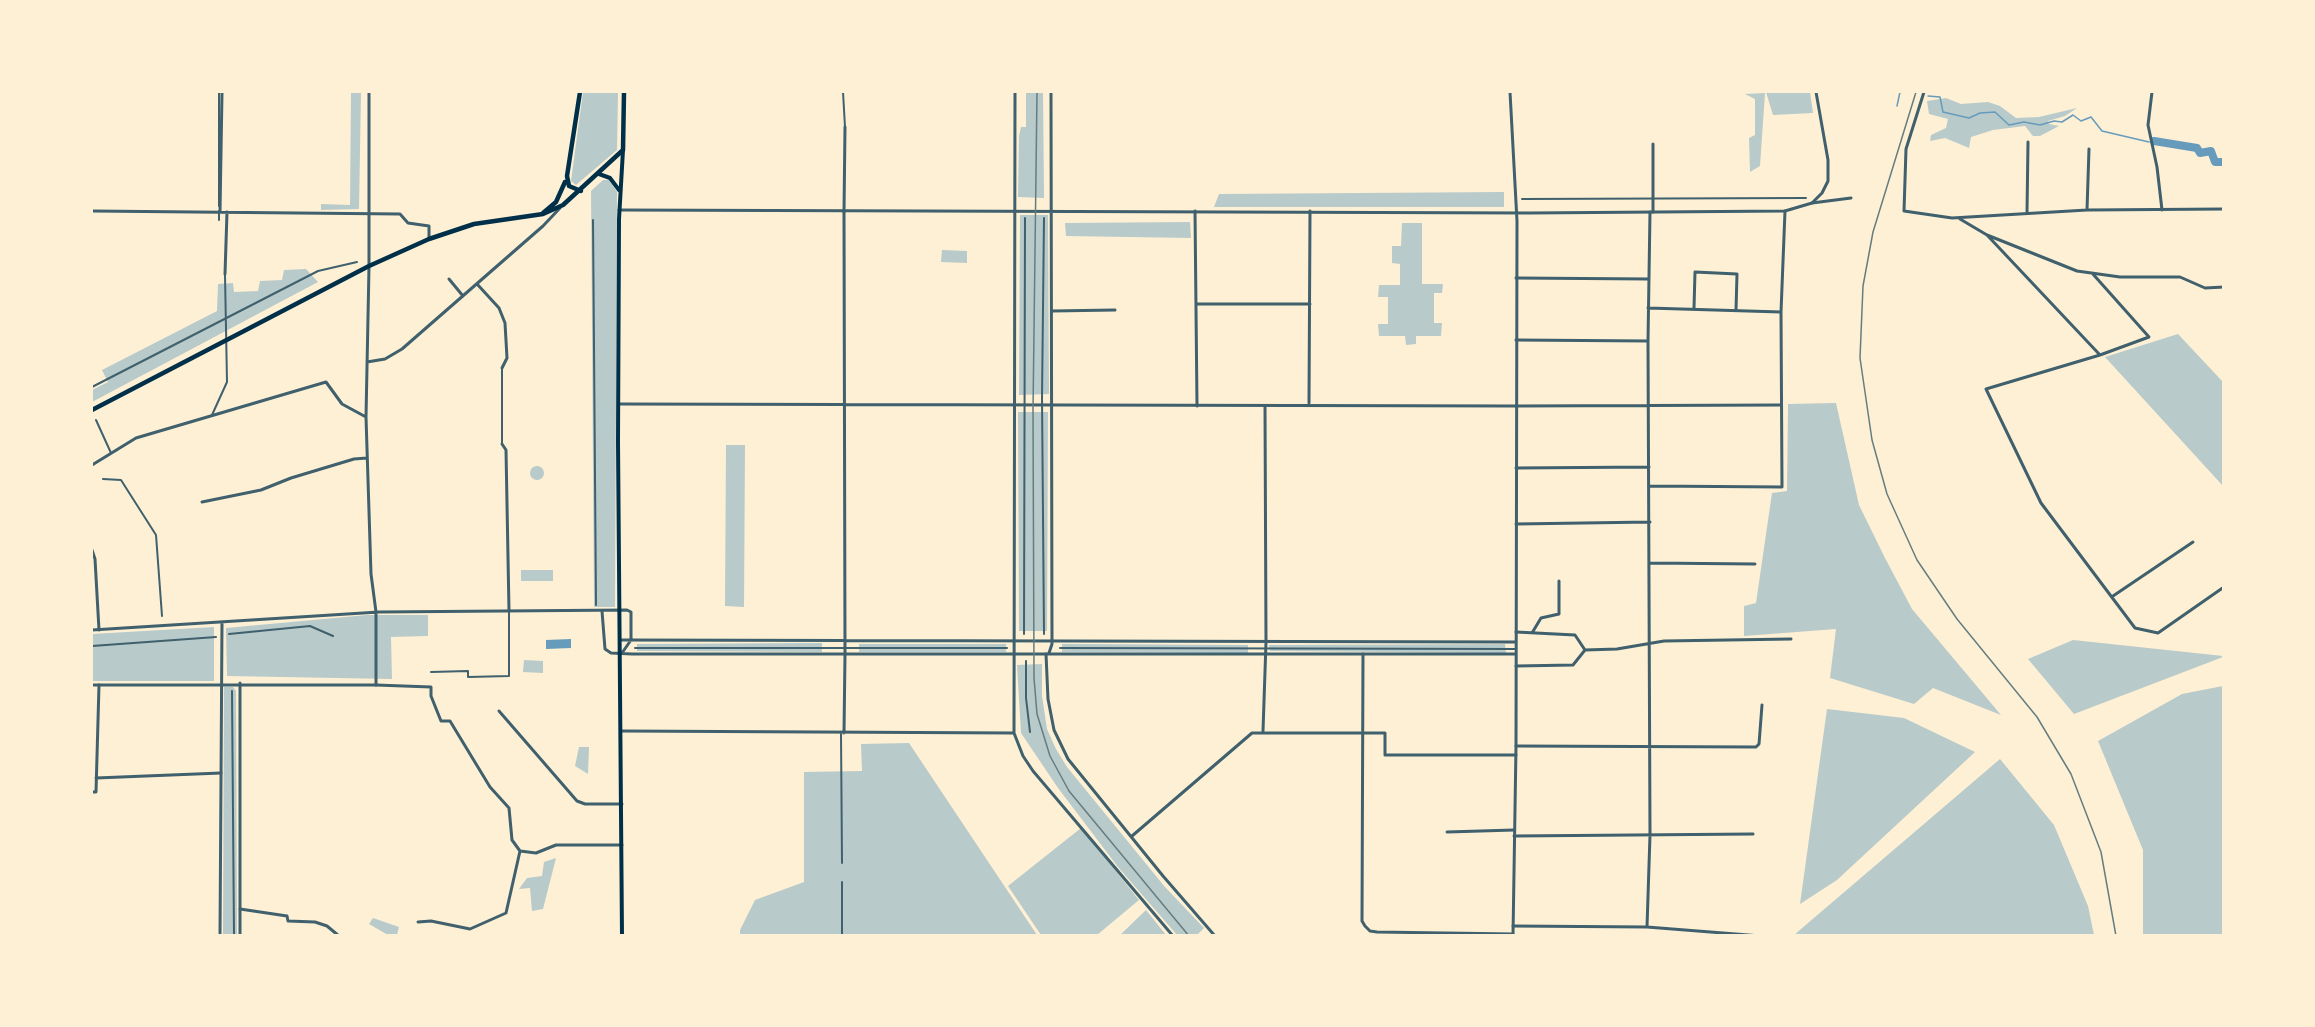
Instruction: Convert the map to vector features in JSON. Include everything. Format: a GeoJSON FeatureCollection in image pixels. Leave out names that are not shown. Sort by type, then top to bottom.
{"type":"FeatureCollection","features":[{"type":"Feature","properties":{"kind":"main road"},"geometry":{"type":"LineString","coordinates":[[540,215],[561,195],[567,176],[580,92]]}},
{"type":"Feature","properties":{"kind":"main road"},"geometry":{"type":"LineString","coordinates":[[622,936],[619,210],[624,92]]}},
{"type":"Feature","properties":{"kind":"main road"},"geometry":{"type":"LineString","coordinates":[[92,410],[369,266],[429,239],[474,224],[540,215],[563,205],[581,191],[623,150]]}},
{"type":"Feature","properties":{"kind":"main road"},"geometry":{"type":"LineString","coordinates":[[599,174],[610,178],[620,191]]}},
{"type":"Feature","properties":{"kind":"main road"},"geometry":{"type":"LineString","coordinates":[[567,176],[569,186],[581,191]]}},
{"type":"Feature","properties":{"kind":"street"},"geometry":{"type":"LineString","coordinates":[[219,220],[220,92]]}},
{"type":"Feature","properties":{"kind":"street"},"geometry":{"type":"LineString","coordinates":[[369,92],[366,417],[371,573],[376,612],[376,686]]}},
{"type":"Feature","properties":{"kind":"street"},"geometry":{"type":"LineString","coordinates":[[842,863],[842,733],[845,654],[845,127],[843,92]]}},
{"type":"Feature","properties":{"kind":"street"},"geometry":{"type":"LineString","coordinates":[[1015,92],[1014,733],[1023,756],[1033,771],[1173,936]]}},
{"type":"Feature","properties":{"kind":"street"},"geometry":{"type":"LineString","coordinates":[[1052,92],[1052,640],[1048,654],[1048,699],[1057,737],[1068,759],[1215,936]]}},
{"type":"Feature","properties":{"kind":"street"},"geometry":{"type":"LineString","coordinates":[[1363,654],[1362,921],[1370,931],[1377,932],[1513,935],[1516,755],[1516,212],[1510,92]]}},
{"type":"Feature","properties":{"kind":"street"},"geometry":{"type":"LineString","coordinates":[[1812,203],[1826,186],[1828,169],[1816,92]]}},
{"type":"Feature","properties":{"kind":"street"},"geometry":{"type":"LineString","coordinates":[[1924,92],[1906,149],[1904,211],[1930,217],[1959,218],[2087,210],[2223,209]]}},
{"type":"Feature","properties":{"kind":"street"},"geometry":{"type":"LineString","coordinates":[[2152,92],[2148,124],[2157,167],[2162,210]]}},
{"type":"Feature","properties":{"kind":"street"},"geometry":{"type":"LineString","coordinates":[[2028,142],[2028,213]]}},
{"type":"Feature","properties":{"kind":"street"},"geometry":{"type":"LineString","coordinates":[[1647,927],[1650,835],[1648,308],[1653,144]]}},
{"type":"Feature","properties":{"kind":"street"},"geometry":{"type":"LineString","coordinates":[[2087,210],[2089,149]]}},
{"type":"Feature","properties":{"kind":"street"},"geometry":{"type":"LineString","coordinates":[[1521,199],[1806,198]]}},
{"type":"Feature","properties":{"kind":"street"},"geometry":{"type":"LineString","coordinates":[[619,210],[844,212],[1785,211],[1812,203],[1851,198]]}},
{"type":"Feature","properties":{"kind":"street"},"geometry":{"type":"LineString","coordinates":[[367,362],[385,359],[402,349],[543,226],[563,205]]}},
{"type":"Feature","properties":{"kind":"street"},"geometry":{"type":"LineString","coordinates":[[92,211],[400,214],[408,223],[429,226],[429,239]]}},
{"type":"Feature","properties":{"kind":"street"},"geometry":{"type":"LineString","coordinates":[[1195,211],[1197,406]]}},
{"type":"Feature","properties":{"kind":"street"},"geometry":{"type":"LineString","coordinates":[[1309,404],[1310,211]]}},
{"type":"Feature","properties":{"kind":"street"},"geometry":{"type":"LineString","coordinates":[[1650,486],[1782,487],[1781,312],[1785,211]]}},
{"type":"Feature","properties":{"kind":"street"},"geometry":{"type":"LineString","coordinates":[[212,415],[227,382],[225,274],[227,212]]}},
{"type":"Feature","properties":{"kind":"street"},"geometry":{"type":"LineString","coordinates":[[1024,634],[1025,218]]}},
{"type":"Feature","properties":{"kind":"street"},"geometry":{"type":"LineString","coordinates":[[1044,218],[1044,634]]}},
{"type":"Feature","properties":{"kind":"street"},"geometry":{"type":"LineString","coordinates":[[1959,218],[1987,235],[2076,271],[2120,277],[2180,277],[2205,288],[2223,287]]}},
{"type":"Feature","properties":{"kind":"street"},"geometry":{"type":"LineString","coordinates":[[592,220],[596,605]]}},
{"type":"Feature","properties":{"kind":"street"},"geometry":{"type":"LineString","coordinates":[[1987,235],[2100,355]]}},
{"type":"Feature","properties":{"kind":"street"},"geometry":{"type":"LineString","coordinates":[[92,387],[318,271],[357,262]]}},
{"type":"Feature","properties":{"kind":"street"},"geometry":{"type":"LineString","coordinates":[[1694,308],[1695,272],[1737,274],[1736,311]]}},
{"type":"Feature","properties":{"kind":"street"},"geometry":{"type":"LineString","coordinates":[[2092,273],[2149,337],[2100,355],[1986,389],[2041,503],[2135,627],[2158,633],[2223,587]]}},
{"type":"Feature","properties":{"kind":"street"},"geometry":{"type":"LineString","coordinates":[[1516,278],[1650,279]]}},
{"type":"Feature","properties":{"kind":"street"},"geometry":{"type":"LineString","coordinates":[[448,279],[463,296]]}},
{"type":"Feature","properties":{"kind":"street"},"geometry":{"type":"LineString","coordinates":[[431,672],[468,671],[468,677],[509,676],[506,450],[502,444],[502,368],[507,358],[507,334],[502,314],[477,284]]}},
{"type":"Feature","properties":{"kind":"street"},"geometry":{"type":"LineString","coordinates":[[1196,304],[1310,304]]}},
{"type":"Feature","properties":{"kind":"street"},"geometry":{"type":"LineString","coordinates":[[1648,308],[1781,312]]}},
{"type":"Feature","properties":{"kind":"street"},"geometry":{"type":"LineString","coordinates":[[1052,311],[1115,310]]}},
{"type":"Feature","properties":{"kind":"street"},"geometry":{"type":"LineString","coordinates":[[1516,340],[1648,341]]}},
{"type":"Feature","properties":{"kind":"street"},"geometry":{"type":"LineString","coordinates":[[92,465],[136,438],[326,382],[342,404],[366,417]]}},
{"type":"Feature","properties":{"kind":"street"},"geometry":{"type":"LineString","coordinates":[[619,404],[1052,403],[1197,406],[1309,404],[1650,407],[1780,405]]}},
{"type":"Feature","properties":{"kind":"street"},"geometry":{"type":"LineString","coordinates":[[1263,731],[1266,642],[1265,406]]}},
{"type":"Feature","properties":{"kind":"street"},"geometry":{"type":"LineString","coordinates":[[96,420],[111,453]]}},
{"type":"Feature","properties":{"kind":"street"},"geometry":{"type":"LineString","coordinates":[[202,502],[261,490],[291,478],[354,459],[367,458]]}},
{"type":"Feature","properties":{"kind":"street"},"geometry":{"type":"LineString","coordinates":[[1516,468],[1649,467]]}},
{"type":"Feature","properties":{"kind":"street"},"geometry":{"type":"LineString","coordinates":[[103,479],[121,480],[156,535],[162,616]]}},
{"type":"Feature","properties":{"kind":"street"},"geometry":{"type":"LineString","coordinates":[[1516,524],[1650,522]]}},
{"type":"Feature","properties":{"kind":"street"},"geometry":{"type":"LineString","coordinates":[[2113,596],[2193,542]]}},
{"type":"Feature","properties":{"kind":"street"},"geometry":{"type":"LineString","coordinates":[[92,550],[99,630]]}},
{"type":"Feature","properties":{"kind":"street"},"geometry":{"type":"LineString","coordinates":[[1650,563],[1755,564]]}},
{"type":"Feature","properties":{"kind":"street"},"geometry":{"type":"LineString","coordinates":[[1532,633],[1541,618],[1559,614],[1559,581]]}},
{"type":"Feature","properties":{"kind":"street"},"geometry":{"type":"LineString","coordinates":[[92,630],[376,612],[620,610],[631,612],[631,640],[622,653]]}},
{"type":"Feature","properties":{"kind":"street"},"geometry":{"type":"LineString","coordinates":[[602,611],[605,649],[611,653],[1516,654]]}},
{"type":"Feature","properties":{"kind":"street"},"geometry":{"type":"LineString","coordinates":[[220,936],[222,622]]}},
{"type":"Feature","properties":{"kind":"street"},"geometry":{"type":"LineString","coordinates":[[229,634],[310,626],[333,636]]}},
{"type":"Feature","properties":{"kind":"street"},"geometry":{"type":"LineString","coordinates":[[1516,632],[1575,635],[1585,650]]}},
{"type":"Feature","properties":{"kind":"street"},"geometry":{"type":"LineString","coordinates":[[92,646],[216,637]]}},
{"type":"Feature","properties":{"kind":"street"},"geometry":{"type":"LineString","coordinates":[[1585,650],[1617,650],[1650,642],[1791,639]]}},
{"type":"Feature","properties":{"kind":"street"},"geometry":{"type":"LineString","coordinates":[[622,640],[1516,642]]}},
{"type":"Feature","properties":{"kind":"street"},"geometry":{"type":"LineString","coordinates":[[635,648],[1007,648]]}},
{"type":"Feature","properties":{"kind":"street"},"geometry":{"type":"LineString","coordinates":[[1060,648],[1516,649]]}},
{"type":"Feature","properties":{"kind":"street"},"geometry":{"type":"LineString","coordinates":[[1516,666],[1573,665],[1585,650]]}},
{"type":"Feature","properties":{"kind":"street"},"geometry":{"type":"LineString","coordinates":[[1026,661],[1026,698],[1030,732]]}},
{"type":"Feature","properties":{"kind":"street"},"geometry":{"type":"LineString","coordinates":[[240,683],[240,936]]}},
{"type":"Feature","properties":{"kind":"street"},"geometry":{"type":"LineString","coordinates":[[92,684],[240,683],[431,687],[431,696],[441,721],[450,721],[490,787],[508,808],[512,840],[520,850],[536,853],[556,845],[622,845]]}},
{"type":"Feature","properties":{"kind":"street"},"geometry":{"type":"LineString","coordinates":[[92,792],[96,792],[99,685]]}},
{"type":"Feature","properties":{"kind":"street"},"geometry":{"type":"LineString","coordinates":[[232,691],[234,936]]}},
{"type":"Feature","properties":{"kind":"street"},"geometry":{"type":"LineString","coordinates":[[1516,747],[1757,746],[1762,705]]}},
{"type":"Feature","properties":{"kind":"street"},"geometry":{"type":"LineString","coordinates":[[499,711],[577,801],[585,804],[622,804]]}},
{"type":"Feature","properties":{"kind":"street"},"geometry":{"type":"LineString","coordinates":[[622,731],[1014,733]]}},
{"type":"Feature","properties":{"kind":"street"},"geometry":{"type":"LineString","coordinates":[[1132,836],[1252,733],[1263,731],[1385,733],[1385,755],[1516,755]]}},
{"type":"Feature","properties":{"kind":"street"},"geometry":{"type":"LineString","coordinates":[[96,778],[221,773]]}},
{"type":"Feature","properties":{"kind":"street"},"geometry":{"type":"LineString","coordinates":[[1447,831],[1514,830]]}},
{"type":"Feature","properties":{"kind":"street"},"geometry":{"type":"LineString","coordinates":[[1514,836],[1753,834]]}},
{"type":"Feature","properties":{"kind":"street"},"geometry":{"type":"LineString","coordinates":[[418,922],[431,921],[470,929],[506,913],[520,850]]}},
{"type":"Feature","properties":{"kind":"street"},"geometry":{"type":"LineString","coordinates":[[842,882],[842,936]]}},
{"type":"Feature","properties":{"kind":"street"},"geometry":{"type":"LineString","coordinates":[[240,909],[287,916],[288,921],[315,922],[327,926],[339,936]]}},
{"type":"Feature","properties":{"kind":"street"},"geometry":{"type":"LineString","coordinates":[[1513,926],[1647,927],[1761,936]]}},
{"type":"Feature","properties":{"kind":"shaded area"},"geometry":{"type":"Polygon","coordinates":[[[351,92],[361,92],[359,209],[321,210],[321,204],[350,205],[351,92]]]}},
{"type":"Feature","properties":{"kind":"shaded area"},"geometry":{"type":"Polygon","coordinates":[[[583,92],[618,92],[617,150],[576,185],[571,181],[583,92]]]}},
{"type":"Feature","properties":{"kind":"shaded area"},"geometry":{"type":"Polygon","coordinates":[[[1026,92],[1043,92],[1044,198],[1018,197],[1019,136],[1021,127],[1026,127],[1026,92]]]}},
{"type":"Feature","properties":{"kind":"shaded area"},"geometry":{"type":"Polygon","coordinates":[[[1766,92],[1810,92],[1813,113],[1773,115],[1766,92]]]}},
{"type":"Feature","properties":{"kind":"shaded area"},"geometry":{"type":"Polygon","coordinates":[[[1765,93],[1760,166],[1750,172],[1749,138],[1755,135],[1755,99],[1745,94],[1765,93]]]}},
{"type":"Feature","properties":{"kind":"shaded area"},"geometry":{"type":"Polygon","coordinates":[[[1946,98],[1961,104],[1988,102],[2000,106],[2016,118],[2039,117],[2077,108],[2065,116],[2048,121],[2049,124],[2059,126],[2040,136],[2033,136],[2025,126],[1993,130],[1971,137],[1969,148],[1945,138],[1930,141],[1931,135],[1946,128],[1948,119],[1929,114],[1927,101],[1946,98]]]}},
{"type":"Feature","properties":{"kind":"shaded area"},"geometry":{"type":"Polygon","coordinates":[[[603,180],[609,180],[617,192],[615,607],[594,607],[591,191],[603,180]]]}},
{"type":"Feature","properties":{"kind":"shaded area"},"geometry":{"type":"Polygon","coordinates":[[[1504,192],[1504,207],[1214,207],[1219,194],[1504,192]]]}},
{"type":"Feature","properties":{"kind":"shaded area"},"geometry":{"type":"Polygon","coordinates":[[[1020,215],[1048,215],[1049,394],[1019,395],[1020,215]]]}},
{"type":"Feature","properties":{"kind":"shaded area"},"geometry":{"type":"Polygon","coordinates":[[[1190,222],[1191,238],[1066,236],[1065,223],[1190,222]]]}},
{"type":"Feature","properties":{"kind":"shaded area"},"geometry":{"type":"Polygon","coordinates":[[[1402,223],[1422,223],[1422,284],[1443,284],[1442,293],[1434,293],[1434,323],[1442,323],[1441,336],[1416,336],[1416,344],[1406,345],[1405,336],[1379,336],[1378,324],[1388,324],[1388,297],[1378,297],[1379,285],[1400,285],[1400,264],[1392,263],[1392,246],[1401,246],[1402,223]]]}},
{"type":"Feature","properties":{"kind":"shaded area"},"geometry":{"type":"Polygon","coordinates":[[[942,250],[967,251],[967,263],[941,262],[942,250]]]}},
{"type":"Feature","properties":{"kind":"shaded area"},"geometry":{"type":"Polygon","coordinates":[[[306,269],[318,282],[92,402],[92,390],[108,382],[102,370],[217,311],[218,284],[233,283],[234,292],[258,291],[260,281],[282,280],[284,270],[306,269]]]}},
{"type":"Feature","properties":{"kind":"shaded area"},"geometry":{"type":"Polygon","coordinates":[[[2178,334],[2223,382],[2223,486],[2105,357],[2178,334]]]}},
{"type":"Feature","properties":{"kind":"shaded area"},"geometry":{"type":"Polygon","coordinates":[[[1836,403],[1859,505],[1885,558],[1912,609],[2001,715],[1933,688],[1914,704],[1830,678],[1836,629],[1744,636],[1744,606],[1756,603],[1772,493],[1787,491],[1788,404],[1836,403]]]}},
{"type":"Feature","properties":{"kind":"shaded area"},"geometry":{"type":"Polygon","coordinates":[[[1018,412],[1048,412],[1047,631],[1019,631],[1018,412]]]}},
{"type":"Feature","properties":{"kind":"shaded area"},"geometry":{"type":"Polygon","coordinates":[[[726,445],[745,445],[744,607],[725,606],[726,445]]]}},
{"type":"Feature","properties":{"kind":"shaded area"},"geometry":{"type":"Polygon","coordinates":[[[537,466],[542,468],[544,473],[542,478],[537,480],[532,478],[530,473],[532,468],[537,466]]]}},
{"type":"Feature","properties":{"kind":"shaded area"},"geometry":{"type":"Polygon","coordinates":[[[521,570],[553,570],[553,581],[521,581],[521,570]]]}},
{"type":"Feature","properties":{"kind":"shaded area"},"geometry":{"type":"Polygon","coordinates":[[[367,615],[428,615],[428,636],[391,637],[392,679],[227,676],[226,628],[367,615]]]}},
{"type":"Feature","properties":{"kind":"shaded area"},"geometry":{"type":"Polygon","coordinates":[[[214,627],[214,681],[92,681],[92,634],[214,627]]]}},
{"type":"Feature","properties":{"kind":"shaded area"},"geometry":{"type":"Polygon","coordinates":[[[2073,640],[2223,657],[2074,714],[2028,659],[2073,640]]]}},
{"type":"Feature","properties":{"kind":"shaded area"},"geometry":{"type":"Polygon","coordinates":[[[822,643],[822,652],[637,651],[637,644],[822,643]]]}},
{"type":"Feature","properties":{"kind":"shaded area"},"geometry":{"type":"Polygon","coordinates":[[[859,644],[1006,644],[1006,652],[859,652],[859,644]]]}},
{"type":"Feature","properties":{"kind":"shaded area"},"geometry":{"type":"Polygon","coordinates":[[[1062,644],[1248,645],[1248,653],[1062,652],[1062,644]]]}},
{"type":"Feature","properties":{"kind":"shaded area"},"geometry":{"type":"Polygon","coordinates":[[[1505,644],[1506,653],[1270,651],[1269,645],[1505,644]]]}},
{"type":"Feature","properties":{"kind":"shaded area"},"geometry":{"type":"Polygon","coordinates":[[[524,660],[543,661],[543,673],[523,672],[524,660]]]}},
{"type":"Feature","properties":{"kind":"shaded area"},"geometry":{"type":"Polygon","coordinates":[[[1042,664],[1042,696],[1047,729],[1056,749],[1067,767],[1165,887],[1204,928],[1197,935],[1177,935],[1118,867],[1058,788],[1021,733],[1017,665],[1042,664]]]}},
{"type":"Feature","properties":{"kind":"shaded area"},"geometry":{"type":"Polygon","coordinates":[[[2223,686],[2223,935],[2143,935],[2143,850],[2098,741],[2182,694],[2223,686]]]}},
{"type":"Feature","properties":{"kind":"shaded area"},"geometry":{"type":"Polygon","coordinates":[[[224,687],[233,687],[236,691],[237,935],[223,936],[224,687]]]}},
{"type":"Feature","properties":{"kind":"shaded area"},"geometry":{"type":"Polygon","coordinates":[[[1827,709],[1904,718],[1975,752],[1837,880],[1800,904],[1827,709]]]}},
{"type":"Feature","properties":{"kind":"shaded area"},"geometry":{"type":"Polygon","coordinates":[[[909,743],[1037,935],[740,936],[740,930],[755,900],[804,882],[804,772],[862,771],[861,744],[909,743]]]}},
{"type":"Feature","properties":{"kind":"shaded area"},"geometry":{"type":"Polygon","coordinates":[[[579,747],[589,747],[588,774],[575,766],[579,747]]]}},
{"type":"Feature","properties":{"kind":"shaded area"},"geometry":{"type":"Polygon","coordinates":[[[2000,759],[2054,825],[2088,906],[2094,935],[1794,935],[2000,759]]]}},
{"type":"Feature","properties":{"kind":"shaded area"},"geometry":{"type":"Polygon","coordinates":[[[1081,828],[1139,900],[1097,935],[1041,935],[1008,886],[1081,828]]]}},
{"type":"Feature","properties":{"kind":"shaded area"},"geometry":{"type":"Polygon","coordinates":[[[556,858],[543,909],[532,911],[530,888],[519,889],[527,878],[542,876],[544,862],[556,858]]]}},
{"type":"Feature","properties":{"kind":"shaded area"},"geometry":{"type":"Polygon","coordinates":[[[1146,910],[1166,935],[1120,935],[1146,910]]]}},
{"type":"Feature","properties":{"kind":"shaded area"},"geometry":{"type":"Polygon","coordinates":[[[373,918],[399,927],[397,935],[388,935],[369,924],[373,918]]]}},
{"type":"Feature","properties":{"kind":"water"},"geometry":{"type":"Polygon","coordinates":[[[571,639],[571,648],[546,649],[546,640],[571,639]]]}},
{"type":"Feature","properties":{"kind":"waterway"},"geometry":{"type":"LineString","coordinates":[[1897,106],[1900,92]]}},
{"type":"Feature","properties":{"kind":"waterway"},"geometry":{"type":"LineString","coordinates":[[1928,96],[1940,97],[1943,112],[1969,118],[1980,113],[1995,112],[2009,125],[2024,122],[2040,125],[2054,121],[2062,122],[2073,115],[2081,121],[2091,117],[2102,131],[2149,142]]}},
{"type":"Feature","properties":{"kind":"waterway"},"geometry":{"type":"LineString","coordinates":[[2154,141],[2197,148],[2200,153],[2211,151],[2215,162],[2224,162]]}},
{"type":"Feature","properties":{"kind":"railway"},"geometry":{"type":"LineString","coordinates":[[1037,92],[1033,411],[1034,678],[1037,714],[1050,756],[1069,791],[1189,936]]}},
{"type":"Feature","properties":{"kind":"railway"},"geometry":{"type":"LineString","coordinates":[[1916,92],[1873,232],[1863,286],[1860,358],[1872,440],[1887,494],[1917,560],[1957,619],[2037,717],[2071,774],[2101,852],[2116,936]]}}]}
